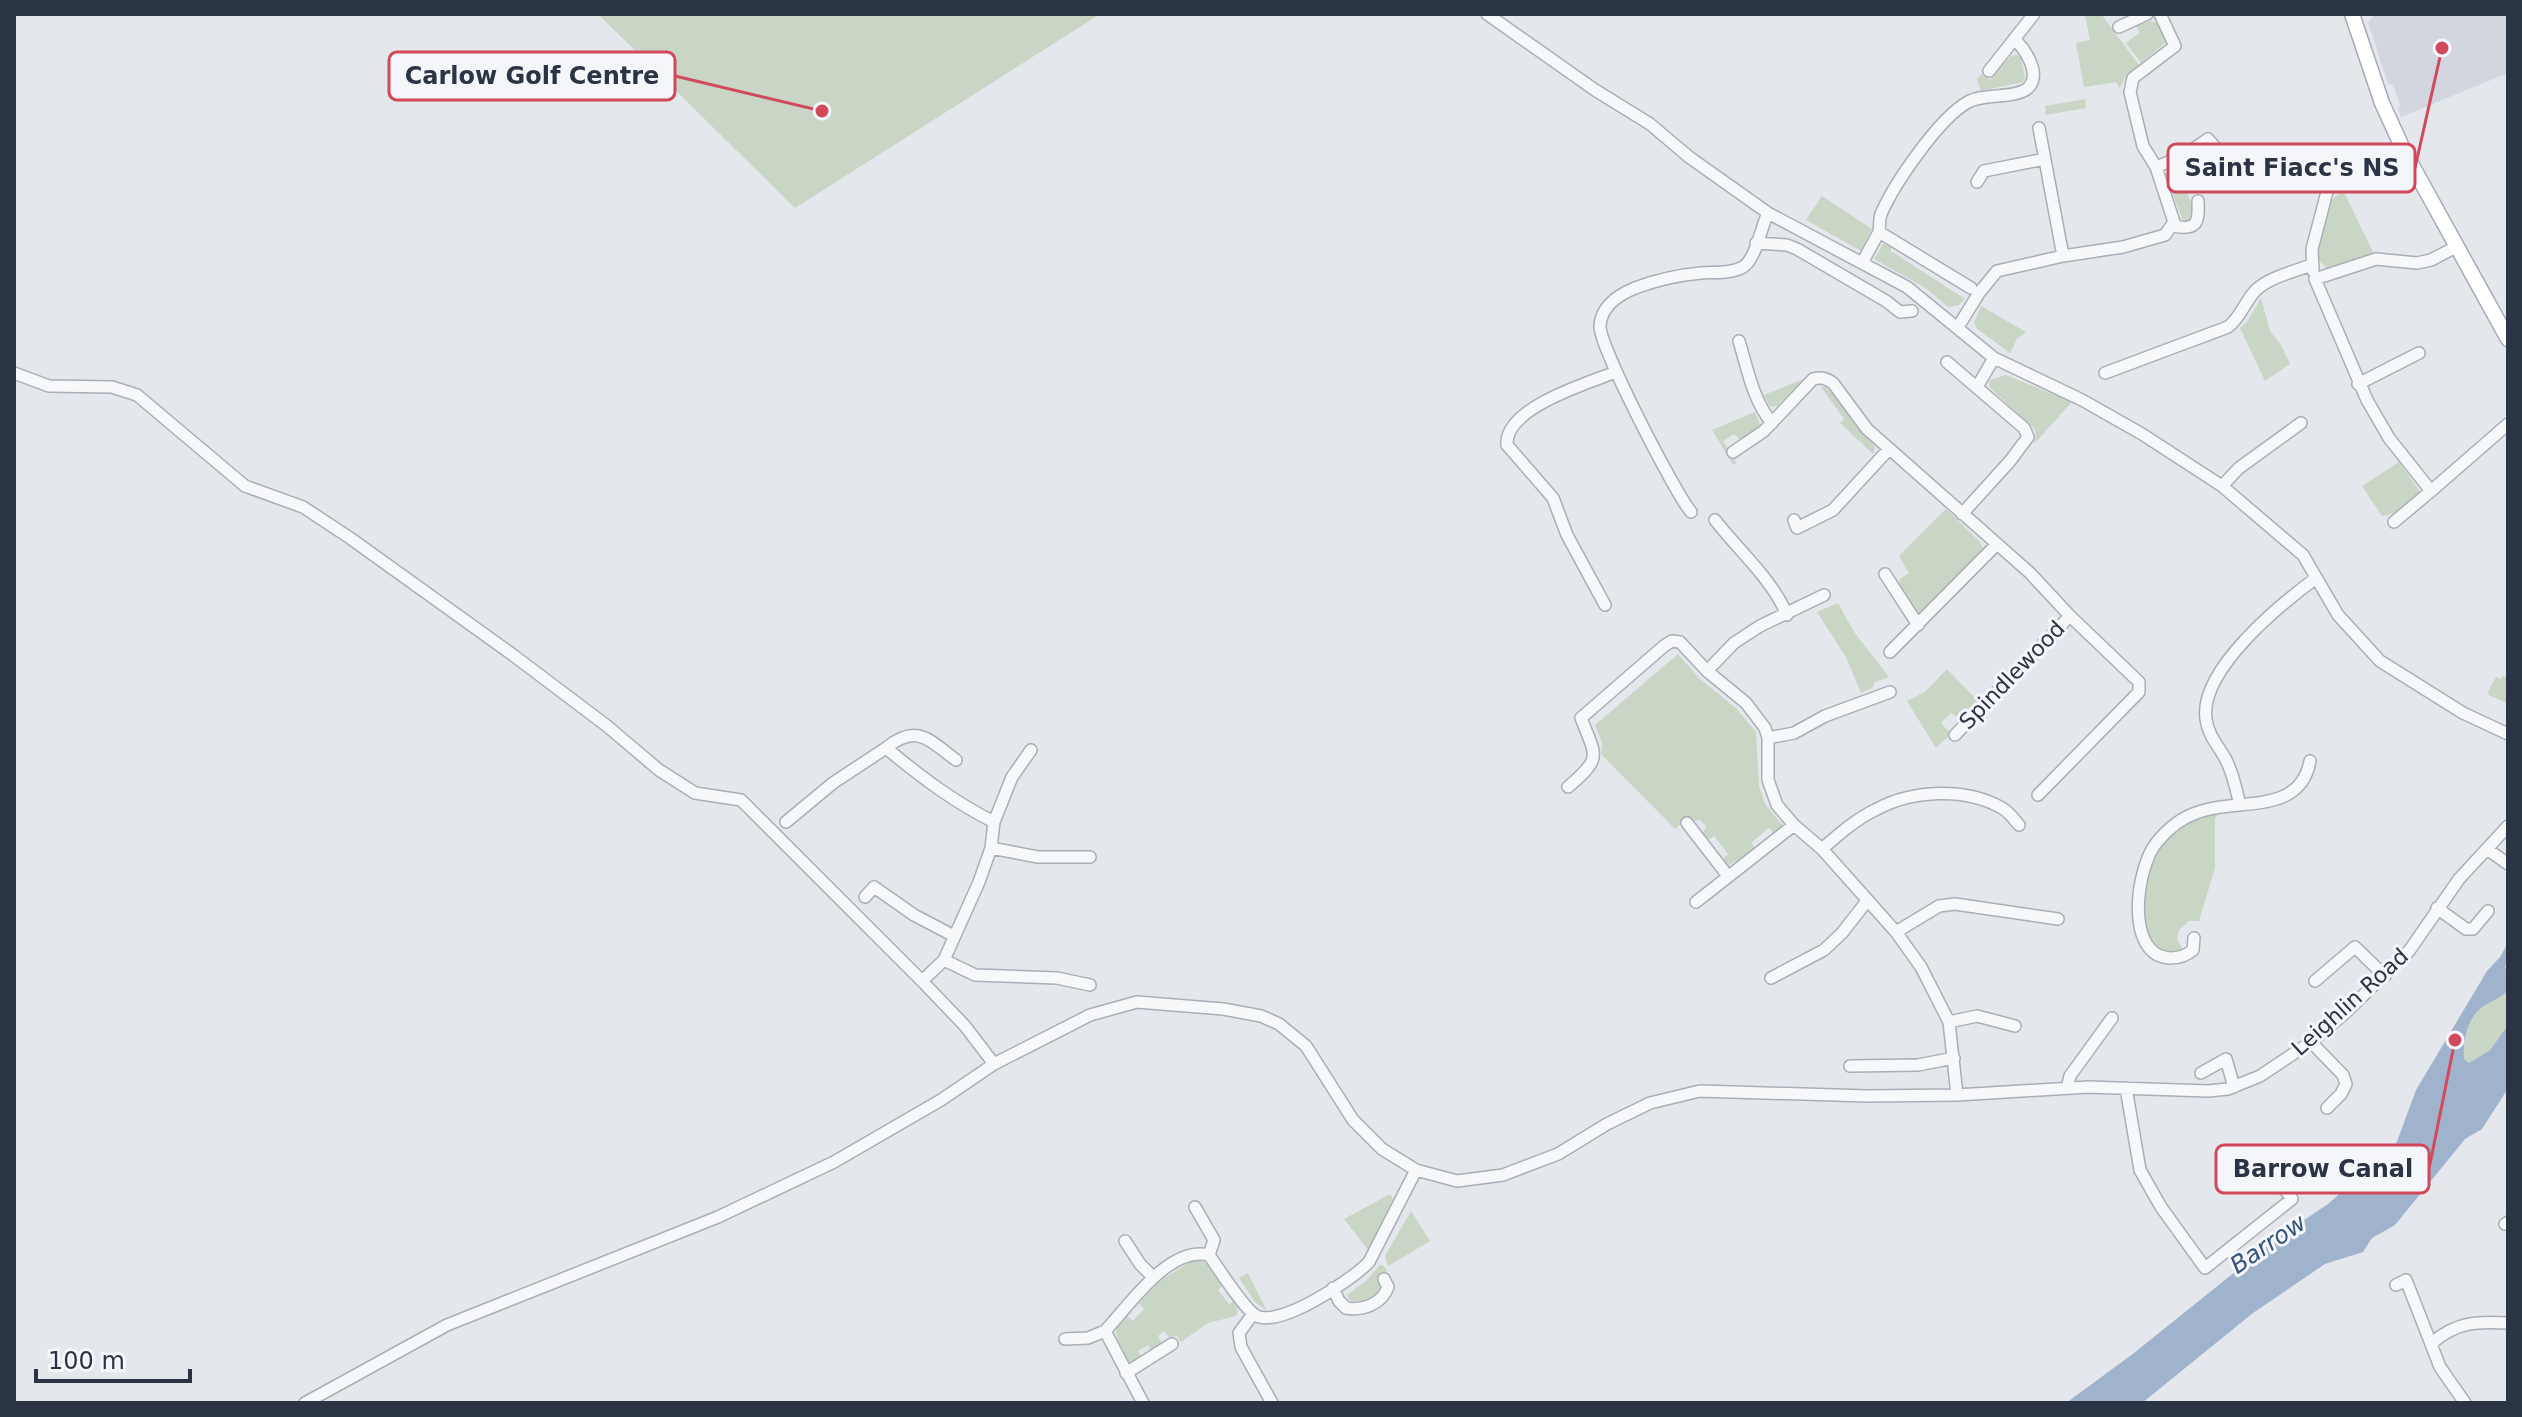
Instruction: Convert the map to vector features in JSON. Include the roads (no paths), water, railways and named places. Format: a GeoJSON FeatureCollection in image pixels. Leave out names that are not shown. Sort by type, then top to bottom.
{"type":"FeatureCollection","features":[{"type":"Feature","properties":{"kind":"main road"},"geometry":{"type":"LineString","coordinates":[[2352,14],[2392,126],[2508,339]]}},
{"type":"Feature","properties":{"kind":"street"},"geometry":{"type":"LineString","coordinates":[[1487,14],[1595,90],[1650,124],[1689,157],[1768,213],[1907,287],[1994,358],[2075,396],[2142,434],[2222,486],[2303,555],[2338,615],[2380,661],[2463,713],[2508,734]]}},
{"type":"Feature","properties":{"kind":"street"},"geometry":{"type":"LineString","coordinates":[[1989,71],[2034,14]]}},
{"type":"Feature","properties":{"kind":"street"},"geometry":{"type":"LineString","coordinates":[[2119,27],[2147,14]]}},
{"type":"Feature","properties":{"kind":"street"},"geometry":{"type":"LineString","coordinates":[[1958,327],[1997,271],[2123,247],[2165,235],[2173,226],[2156,167],[2143,146],[2130,92],[2133,78],[2175,46],[2160,14]]}},
{"type":"Feature","properties":{"kind":"street"},"geometry":{"type":"LineString","coordinates":[[1862,263],[1879,232],[1880,217],[1904,174],[1936,131],[1968,101],[2018,93],[2028,87],[2033,77],[2030,61],[2024,48],[2014,39]]}},
{"type":"Feature","properties":{"kind":"street"},"geometry":{"type":"LineString","coordinates":[[2039,128],[2063,256]]}},
{"type":"Feature","properties":{"kind":"street"},"geometry":{"type":"LineString","coordinates":[[2156,167],[2183,156],[2208,139],[2222,155]]}},
{"type":"Feature","properties":{"kind":"street"},"geometry":{"type":"LineString","coordinates":[[1977,182],[1984,171],[2045,159]]}},
{"type":"Feature","properties":{"kind":"street"},"geometry":{"type":"LineString","coordinates":[[2328,188],[2317,225],[2311,265],[2315,279],[2358,384],[2389,438],[2431,491]]}},
{"type":"Feature","properties":{"kind":"street"},"geometry":{"type":"LineString","coordinates":[[2173,226],[2192,227],[2199,217],[2198,201]]}},
{"type":"Feature","properties":{"kind":"street"},"geometry":{"type":"LineString","coordinates":[[1691,512],[1675,490],[1616,372],[1600,330],[1605,310],[1614,300],[1651,283],[1677,276],[1740,269],[1751,259],[1768,213]]}},
{"type":"Feature","properties":{"kind":"street"},"geometry":{"type":"LineString","coordinates":[[1879,232],[1971,288]]}},
{"type":"Feature","properties":{"kind":"street"},"geometry":{"type":"LineString","coordinates":[[1756,243],[1787,245],[1864,287],[1900,312],[1912,311]]}},
{"type":"Feature","properties":{"kind":"street"},"geometry":{"type":"LineString","coordinates":[[2315,279],[2376,259],[2417,263],[2431,260],[2456,247]]}},
{"type":"Feature","properties":{"kind":"street"},"geometry":{"type":"LineString","coordinates":[[2105,373],[2228,327],[2237,321],[2253,293],[2263,285],[2311,265]]}},
{"type":"Feature","properties":{"kind":"street"},"geometry":{"type":"LineString","coordinates":[[1739,341],[1752,383],[1772,423]]}},
{"type":"Feature","properties":{"kind":"street"},"geometry":{"type":"LineString","coordinates":[[2358,384],[2419,353]]}},
{"type":"Feature","properties":{"kind":"street"},"geometry":{"type":"LineString","coordinates":[[1977,387],[1994,358]]}},
{"type":"Feature","properties":{"kind":"street"},"geometry":{"type":"LineString","coordinates":[[1947,362],[2024,428],[2028,437],[1962,514]]}},
{"type":"Feature","properties":{"kind":"street"},"geometry":{"type":"LineString","coordinates":[[1605,605],[1567,535],[1553,498],[1506,440],[1520,418],[1535,406],[1616,372]]}},
{"type":"Feature","properties":{"kind":"street"},"geometry":{"type":"LineString","coordinates":[[14,373],[49,386],[112,387],[137,395],[245,486],[303,507],[350,538],[513,655],[659,770],[695,793],[741,800],[922,981],[965,1026],[994,1064]]}},
{"type":"Feature","properties":{"kind":"street","name":"Spindlewood"},"geometry":{"type":"LineString","coordinates":[[1733,452],[1764,431],[1813,379],[1821,377],[1833,383],[1867,429],[2030,573],[2139,682],[2139,692],[2038,795]]}},
{"type":"Feature","properties":{"kind":"street"},"geometry":{"type":"LineString","coordinates":[[2222,486],[2239,468],[2301,423]]}},
{"type":"Feature","properties":{"kind":"street"},"geometry":{"type":"LineString","coordinates":[[2394,522],[2508,424]]}},
{"type":"Feature","properties":{"kind":"street"},"geometry":{"type":"LineString","coordinates":[[1794,520],[1797,528],[1833,510],[1889,449]]}},
{"type":"Feature","properties":{"kind":"street"},"geometry":{"type":"LineString","coordinates":[[1715,520],[1761,573],[1787,615]]}},
{"type":"Feature","properties":{"kind":"street"},"geometry":{"type":"LineString","coordinates":[[1890,652],[1996,545]]}},
{"type":"Feature","properties":{"kind":"street"},"geometry":{"type":"LineString","coordinates":[[1885,574],[1918,625]]}},
{"type":"Feature","properties":{"kind":"street"},"geometry":{"type":"LineString","coordinates":[[2240,805],[2228,764],[2209,736],[2205,718],[2206,702],[2211,688],[2241,645],[2289,598],[2316,578]]}},
{"type":"Feature","properties":{"kind":"street"},"geometry":{"type":"LineString","coordinates":[[1707,671],[1734,643],[1760,626],[1824,595]]}},
{"type":"Feature","properties":{"kind":"street","name":"Spindlewood"},"geometry":{"type":"LineString","coordinates":[[1955,735],[2070,616]]}},
{"type":"Feature","properties":{"kind":"street"},"geometry":{"type":"LineString","coordinates":[[1568,787],[1587,770],[1595,754],[1593,741],[1581,718],[1664,646],[1672,641],[1680,642],[1707,671],[1746,703],[1765,728],[1768,738],[1768,780],[1777,805],[1794,825],[1822,849],[1896,932],[1921,967],[1949,1022],[1957,1095]]}},
{"type":"Feature","properties":{"kind":"street"},"geometry":{"type":"LineString","coordinates":[[1768,738],[1794,733],[1825,716],[1890,692]]}},
{"type":"Feature","properties":{"kind":"street"},"geometry":{"type":"LineString","coordinates":[[786,822],[833,783],[906,734],[927,740],[956,760]]}},
{"type":"Feature","properties":{"kind":"street"},"geometry":{"type":"LineString","coordinates":[[886,748],[933,787],[994,822]]}},
{"type":"Feature","properties":{"kind":"street"},"geometry":{"type":"LineString","coordinates":[[922,981],[944,960],[979,882],[991,848],[994,822],[1012,777],[1031,750]]}},
{"type":"Feature","properties":{"kind":"street"},"geometry":{"type":"LineString","coordinates":[[2194,938],[2193,950],[2178,958],[2160,956],[2148,947],[2140,925],[2138,906],[2142,871],[2156,844],[2184,819],[2209,809],[2283,797],[2305,780],[2310,761]]}},
{"type":"Feature","properties":{"kind":"street"},"geometry":{"type":"LineString","coordinates":[[1822,849],[1852,823],[1879,807],[1917,795],[1941,793],[1980,799],[2004,809],[2019,825]]}},
{"type":"Feature","properties":{"kind":"street"},"geometry":{"type":"LineString","coordinates":[[1687,823],[1728,876]]}},
{"type":"Feature","properties":{"kind":"street"},"geometry":{"type":"LineString","coordinates":[[1696,902],[1794,825]]}},
{"type":"Feature","properties":{"kind":"street","name":"Leighlin Road"},"geometry":{"type":"LineString","coordinates":[[305,1403],[447,1325],[718,1217],[834,1162],[941,1100],[994,1064],[1090,1015],[1137,1002],[1182,1004],[1261,1016],[1294,1033],[1367,1136],[1390,1155],[1416,1170],[1457,1181],[1503,1175],[1558,1154],[1607,1124],[1650,1103],[1700,1091],[1852,1096],[1957,1095],[2067,1088],[2208,1091],[2234,1087],[2260,1076],[2311,1042],[2385,976],[2409,951],[2459,879],[2508,826]]}},
{"type":"Feature","properties":{"kind":"street"},"geometry":{"type":"LineString","coordinates":[[991,848],[1038,857],[1090,857]]}},
{"type":"Feature","properties":{"kind":"street"},"geometry":{"type":"LineString","coordinates":[[2487,849],[2508,864]]}},
{"type":"Feature","properties":{"kind":"street"},"geometry":{"type":"LineString","coordinates":[[865,897],[874,887],[914,915],[954,936]]}},
{"type":"Feature","properties":{"kind":"street"},"geometry":{"type":"LineString","coordinates":[[1771,978],[1824,950],[1867,901]]}},
{"type":"Feature","properties":{"kind":"street"},"geometry":{"type":"LineString","coordinates":[[1896,932],[1939,906],[1955,904],[2058,919]]}},
{"type":"Feature","properties":{"kind":"street"},"geometry":{"type":"LineString","coordinates":[[2437,908],[2466,929],[2473,929],[2488,911]]}},
{"type":"Feature","properties":{"kind":"street"},"geometry":{"type":"LineString","coordinates":[[2315,981],[2355,947],[2385,976]]}},
{"type":"Feature","properties":{"kind":"street"},"geometry":{"type":"LineString","coordinates":[[944,960],[975,975],[1057,978],[1090,985]]}},
{"type":"Feature","properties":{"kind":"street"},"geometry":{"type":"LineString","coordinates":[[1949,1022],[1977,1016],[2015,1026]]}},
{"type":"Feature","properties":{"kind":"street"},"geometry":{"type":"LineString","coordinates":[[2067,1088],[2070,1076],[2112,1018]]}},
{"type":"Feature","properties":{"kind":"street"},"geometry":{"type":"LineString","coordinates":[[2311,1042],[2343,1075],[2346,1084],[2327,1108]]}},
{"type":"Feature","properties":{"kind":"street"},"geometry":{"type":"LineString","coordinates":[[1850,1066],[1918,1065],[1954,1058]]}},
{"type":"Feature","properties":{"kind":"street"},"geometry":{"type":"LineString","coordinates":[[2201,1073],[2226,1059],[2234,1087]]}},
{"type":"Feature","properties":{"kind":"street"},"geometry":{"type":"LineString","coordinates":[[2126,1088],[2140,1170],[2161,1207],[2205,1268],[2292,1199],[2281,1184]]}},
{"type":"Feature","properties":{"kind":"street"},"geometry":{"type":"LineString","coordinates":[[1065,1339],[1088,1338],[1105,1331],[1153,1277],[1182,1259],[1201,1253],[1209,1255],[1253,1314],[1266,1319],[1289,1314],[1359,1273],[1369,1262],[1416,1170]]}},
{"type":"Feature","properties":{"kind":"street"},"geometry":{"type":"LineString","coordinates":[[1195,1207],[1214,1240],[1209,1255]]}},
{"type":"Feature","properties":{"kind":"street"},"geometry":{"type":"LineString","coordinates":[[1125,1241],[1153,1277]]}},
{"type":"Feature","properties":{"kind":"street"},"geometry":{"type":"LineString","coordinates":[[1333,1288],[1346,1308],[1363,1308],[1383,1297],[1388,1287],[1384,1279]]}},
{"type":"Feature","properties":{"kind":"street"},"geometry":{"type":"LineString","coordinates":[[2396,1285],[2406,1280],[2440,1367],[2465,1403]]}},
{"type":"Feature","properties":{"kind":"street"},"geometry":{"type":"LineString","coordinates":[[1253,1314],[1239,1333],[1241,1347],[1272,1403]]}},
{"type":"Feature","properties":{"kind":"street"},"geometry":{"type":"LineString","coordinates":[[2432,1343],[2460,1325],[2477,1321],[2508,1323]]}},
{"type":"Feature","properties":{"kind":"street"},"geometry":{"type":"LineString","coordinates":[[1105,1331],[1143,1403]]}},
{"type":"Feature","properties":{"kind":"street"},"geometry":{"type":"LineString","coordinates":[[1126,1373],[1172,1344]]}},
{"type":"Feature","properties":{"kind":"water"},"geometry":{"type":"Polygon","coordinates":[[[2508,943],[2505,967],[2508,990],[2483,1006],[2471,1020],[2466,1032],[2464,1059],[2469,1063],[2490,1050],[2508,1025],[2508,1087],[2482,1129],[2465,1139],[2395,1225],[2372,1238],[2363,1252],[2325,1264],[2253,1313],[2142,1403],[2066,1403],[2134,1353],[2276,1239],[2328,1204],[2396,1144],[2416,1090],[2487,971],[2508,943]]]}},
{"type":"Feature","properties":{"kind":"place","name":"Saint Fiacc's NS"},"geometry":{"type":"Point","coordinates":[2442,48]}},
{"type":"Feature","properties":{"kind":"place","name":"Carlow Golf Centre"},"geometry":{"type":"Point","coordinates":[822,111]}},
{"type":"Feature","properties":{"kind":"place","name":"Barrow Canal"},"geometry":{"type":"Point","coordinates":[2455,1040]}},
{"type":"Feature","properties":{"kind":"water label","name":"Barrow"},"geometry":{"type":"Point","coordinates":[2268,1244]}}]}
